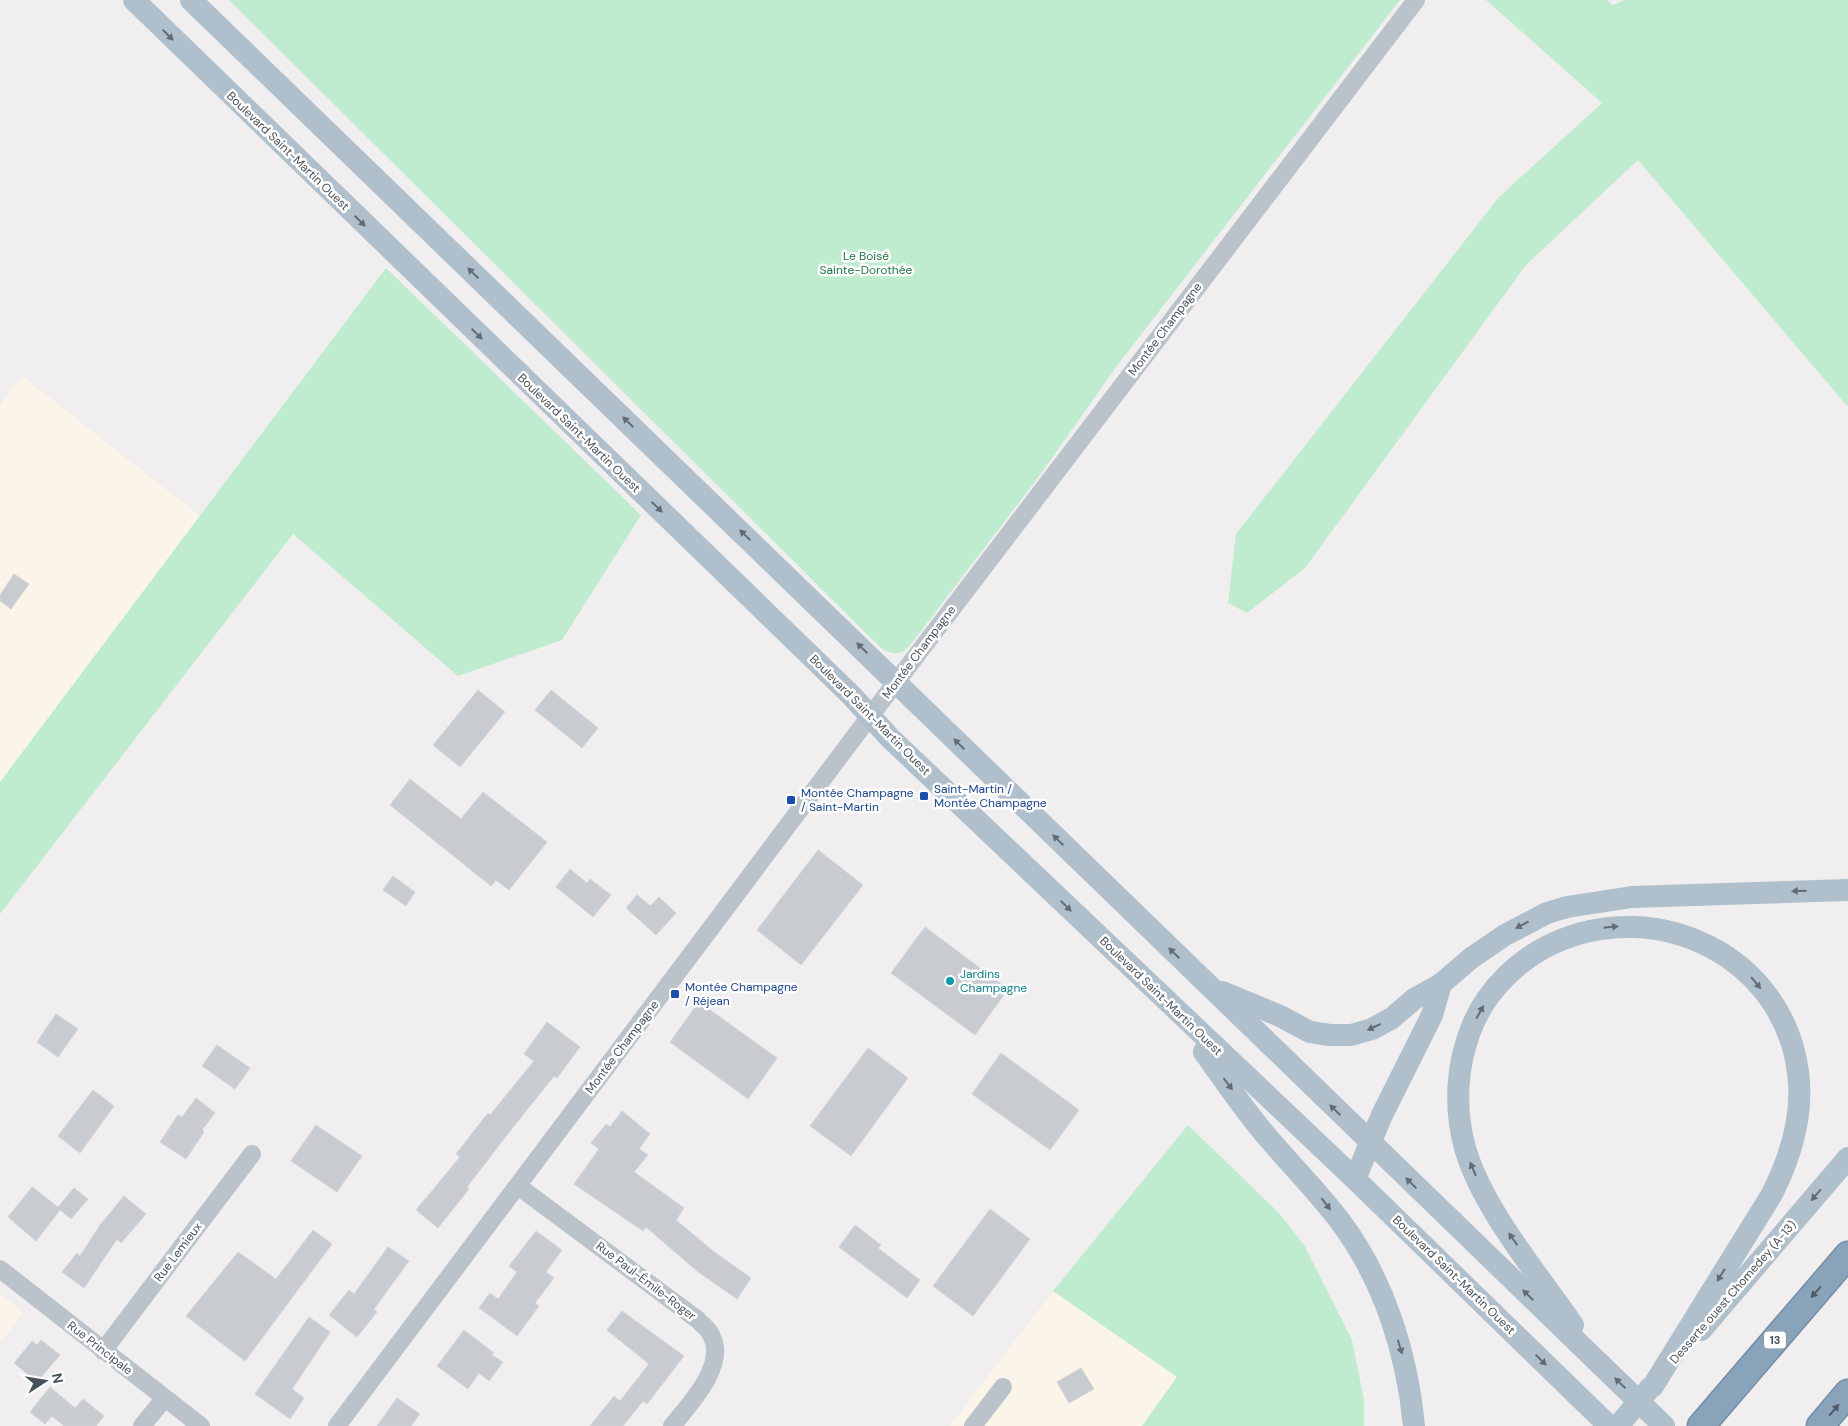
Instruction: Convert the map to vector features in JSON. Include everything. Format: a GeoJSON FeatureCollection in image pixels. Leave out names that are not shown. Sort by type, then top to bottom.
{"type":"FeatureCollection","features":[{"type":"Feature","properties":{"kind":"highway","name":"13"},"geometry":{"type":"LineString","coordinates":[[1702,1426],[1848,1255]]}},
{"type":"Feature","properties":{"kind":"highway"},"geometry":{"type":"LineString","coordinates":[[1820,1426],[1848,1393]]}},
{"type":"Feature","properties":{"kind":"main road","name":"Boulevard Saint-Martin Ouest"},"geometry":{"type":"LineString","coordinates":[[134,0],[871,716],[890,738],[1167,1003],[1355,1179],[1609,1426]]}},
{"type":"Feature","properties":{"kind":"main road"},"geometry":{"type":"LineString","coordinates":[[191,0],[1370,1144],[1664,1426]]}},
{"type":"Feature","properties":{"kind":"main road"},"geometry":{"type":"LineString","coordinates":[[1209,986],[1280,1016],[1310,1032],[1341,1036],[1362,1033],[1392,1018],[1414,999],[1441,984],[1470,959],[1505,935],[1547,913],[1574,905],[1632,897],[1848,890]]}},
{"type":"Feature","properties":{"kind":"main road"},"geometry":{"type":"LineString","coordinates":[[1601,1365],[1483,1192],[1469,1160],[1462,1132],[1458,1104],[1460,1074],[1466,1042],[1478,1014],[1495,989],[1518,965],[1546,946],[1580,932],[1616,926],[1650,927],[1702,942],[1718,950],[1748,974],[1769,999],[1785,1026],[1796,1058],[1800,1086],[1795,1136],[1782,1174],[1760,1214],[1653,1386]]}},
{"type":"Feature","properties":{"kind":"main road"},"geometry":{"type":"LineString","coordinates":[[1355,1179],[1382,1114],[1432,1015],[1441,984]]}},
{"type":"Feature","properties":{"kind":"main road"},"geometry":{"type":"LineString","coordinates":[[1167,1003],[1269,1139],[1330,1209],[1363,1258],[1381,1295],[1401,1349],[1410,1389],[1414,1426]]}},
{"type":"Feature","properties":{"kind":"main road","name":"Desserte ouest Chomedey (A-13)"},"geometry":{"type":"LineString","coordinates":[[1618,1426],[1848,1158]]}},
{"type":"Feature","properties":{"kind":"street","name":"Montée Champagne"},"geometry":{"type":"LineString","coordinates":[[337,1426],[896,682],[1416,0]]}},
{"type":"Feature","properties":{"kind":"street","name":"Rue Lemieux"},"geometry":{"type":"LineString","coordinates":[[103,1351],[252,1154]]}},
{"type":"Feature","properties":{"kind":"street","name":"Rue Paul-Émile-Roger"},"geometry":{"type":"LineString","coordinates":[[518,1186],[698,1320],[712,1335],[715,1359],[704,1386],[672,1426]]}},
{"type":"Feature","properties":{"kind":"street","name":"Rue Principale"},"geometry":{"type":"LineString","coordinates":[[0,1269],[201,1426]]}},
{"type":"Feature","properties":{"kind":"street"},"geometry":{"type":"LineString","coordinates":[[973,1426],[1002,1387]]}},
{"type":"Feature","properties":{"kind":"street"},"geometry":{"type":"LineString","coordinates":[[142,1426],[164,1399]]}},
{"type":"Feature","properties":{"kind":"shaded area"},"geometry":{"type":"Polygon","coordinates":[[[22,376],[200,516],[0,782],[0,405],[22,376]]]}},
{"type":"Feature","properties":{"kind":"shaded area"},"geometry":{"type":"Polygon","coordinates":[[[1053,1291],[1177,1377],[1142,1426],[950,1426],[1053,1291]]]}},
{"type":"Feature","properties":{"kind":"shaded area"},"geometry":{"type":"Polygon","coordinates":[[[0,1293],[23,1313],[0,1343],[0,1293]]]}},
{"type":"Feature","properties":{"kind":"green space","name":"Le Boisé Sainte-Dorothée"},"geometry":{"type":"Polygon","coordinates":[[[229,0],[1400,0],[1119,363],[1040,475],[911,644],[900,653],[892,653],[880,647],[229,0]]]}},
{"type":"Feature","properties":{"kind":"green space"},"geometry":{"type":"Polygon","coordinates":[[[1486,0],[1607,0],[1613,5],[1624,0],[1848,0],[1848,407],[1638,160],[1526,265],[1305,568],[1247,613],[1228,603],[1236,534],[1499,197],[1602,103],[1486,0]]]}},
{"type":"Feature","properties":{"kind":"green space"},"geometry":{"type":"Polygon","coordinates":[[[386,268],[641,515],[562,640],[458,676],[293,534],[0,914],[0,782],[386,268]]]}},
{"type":"Feature","properties":{"kind":"green space"},"geometry":{"type":"Polygon","coordinates":[[[1188,1125],[1279,1213],[1304,1245],[1352,1340],[1364,1400],[1364,1426],[1142,1426],[1177,1377],[1053,1291],[1188,1125]]]}},
{"type":"Feature","properties":{"kind":"building"},"geometry":{"type":"Polygon","coordinates":[[[14,574],[29,584],[11,609],[0,601],[0,595],[14,574]]]}},
{"type":"Feature","properties":{"kind":"building"},"geometry":{"type":"Polygon","coordinates":[[[478,690],[505,712],[460,767],[433,745],[478,690]]]}},
{"type":"Feature","properties":{"kind":"building"},"geometry":{"type":"Polygon","coordinates":[[[551,690],[598,728],[582,748],[535,710],[551,690]]]}},
{"type":"Feature","properties":{"kind":"building"},"geometry":{"type":"Polygon","coordinates":[[[410,779],[461,819],[483,792],[547,842],[509,890],[496,880],[491,886],[390,805],[410,779]]]}},
{"type":"Feature","properties":{"kind":"building"},"geometry":{"type":"Polygon","coordinates":[[[818,850],[863,885],[801,965],[757,930],[818,850]]]}},
{"type":"Feature","properties":{"kind":"building"},"geometry":{"type":"Polygon","coordinates":[[[570,869],[587,883],[590,879],[611,895],[593,917],[556,887],[570,869]]]}},
{"type":"Feature","properties":{"kind":"building"},"geometry":{"type":"Polygon","coordinates":[[[393,876],[415,892],[406,906],[383,890],[393,876]]]}},
{"type":"Feature","properties":{"kind":"building"},"geometry":{"type":"Polygon","coordinates":[[[637,895],[650,906],[659,897],[676,913],[656,935],[626,908],[637,895]]]}},
{"type":"Feature","properties":{"kind":"building","name":"Jardins Champagne"},"geometry":{"type":"Polygon","coordinates":[[[925,927],[1008,989],[975,1035],[891,973],[925,927]]]}},
{"type":"Feature","properties":{"kind":"building"},"geometry":{"type":"Polygon","coordinates":[[[699,1002],[777,1058],[748,1099],[670,1042],[699,1002]]]}},
{"type":"Feature","properties":{"kind":"building"},"geometry":{"type":"Polygon","coordinates":[[[56,1014],[78,1029],[58,1057],[37,1042],[56,1014]]]}},
{"type":"Feature","properties":{"kind":"building"},"geometry":{"type":"Polygon","coordinates":[[[547,1022],[580,1047],[557,1078],[554,1076],[510,1131],[467,1187],[469,1189],[438,1228],[416,1210],[460,1157],[456,1154],[488,1113],[490,1115],[534,1061],[524,1054],[547,1022]]]}},
{"type":"Feature","properties":{"kind":"building"},"geometry":{"type":"Polygon","coordinates":[[[217,1045],[250,1068],[235,1089],[202,1066],[217,1045]]]}},
{"type":"Feature","properties":{"kind":"building"},"geometry":{"type":"Polygon","coordinates":[[[868,1048],[908,1078],[851,1156],[810,1126],[868,1048]]]}},
{"type":"Feature","properties":{"kind":"building"},"geometry":{"type":"Polygon","coordinates":[[[1001,1053],[1079,1110],[1050,1150],[972,1094],[1001,1053]]]}},
{"type":"Feature","properties":{"kind":"building"},"geometry":{"type":"Polygon","coordinates":[[[93,1090],[114,1106],[80,1153],[58,1136],[93,1090]]]}},
{"type":"Feature","properties":{"kind":"building"},"geometry":{"type":"Polygon","coordinates":[[[196,1098],[215,1113],[202,1130],[204,1132],[186,1159],[160,1142],[178,1115],[182,1117],[196,1098]]]}},
{"type":"Feature","properties":{"kind":"building"},"geometry":{"type":"Polygon","coordinates":[[[622,1111],[650,1134],[639,1149],[648,1155],[634,1172],[684,1208],[676,1220],[713,1251],[751,1278],[737,1299],[697,1271],[646,1227],[643,1231],[574,1184],[599,1149],[591,1143],[606,1124],[610,1127],[622,1111]]]}},
{"type":"Feature","properties":{"kind":"building"},"geometry":{"type":"Polygon","coordinates":[[[316,1125],[362,1156],[337,1192],[291,1161],[316,1125]]]}},
{"type":"Feature","properties":{"kind":"building"},"geometry":{"type":"Polygon","coordinates":[[[32,1187],[58,1207],[74,1188],[88,1199],[71,1219],[60,1210],[36,1241],[8,1217],[32,1187]]]}},
{"type":"Feature","properties":{"kind":"building"},"geometry":{"type":"Polygon","coordinates":[[[124,1196],[146,1214],[121,1243],[117,1239],[84,1288],[62,1272],[77,1253],[80,1256],[100,1225],[124,1196]]]}},
{"type":"Feature","properties":{"kind":"building"},"geometry":{"type":"Polygon","coordinates":[[[990,1209],[1030,1239],[973,1316],[933,1286],[990,1209]]]}},
{"type":"Feature","properties":{"kind":"building"},"geometry":{"type":"Polygon","coordinates":[[[855,1225],[881,1245],[878,1248],[920,1280],[907,1298],[839,1247],[855,1225]]]}},
{"type":"Feature","properties":{"kind":"building"},"geometry":{"type":"Polygon","coordinates":[[[313,1230],[332,1244],[245,1361],[186,1316],[238,1252],[276,1279],[313,1230]]]}},
{"type":"Feature","properties":{"kind":"building"},"geometry":{"type":"Polygon","coordinates":[[[536,1231],[562,1250],[546,1272],[554,1278],[535,1303],[539,1306],[517,1336],[479,1308],[490,1293],[498,1299],[517,1272],[509,1266],[536,1231]]]}},
{"type":"Feature","properties":{"kind":"building"},"geometry":{"type":"Polygon","coordinates":[[[388,1247],[409,1261],[374,1309],[377,1312],[357,1337],[329,1315],[349,1290],[354,1294],[388,1247]]]}},
{"type":"Feature","properties":{"kind":"building"},"geometry":{"type":"Polygon","coordinates":[[[622,1311],[684,1356],[647,1404],[643,1401],[623,1426],[590,1426],[614,1396],[620,1401],[649,1364],[607,1330],[622,1311]]]}},
{"type":"Feature","properties":{"kind":"building"},"geometry":{"type":"Polygon","coordinates":[[[309,1317],[330,1332],[292,1389],[304,1398],[290,1419],[255,1394],[309,1317]]]}},
{"type":"Feature","properties":{"kind":"building"},"geometry":{"type":"Polygon","coordinates":[[[464,1330],[494,1353],[492,1355],[503,1362],[489,1381],[479,1373],[468,1389],[437,1366],[464,1330]]]}},
{"type":"Feature","properties":{"kind":"building"},"geometry":{"type":"Polygon","coordinates":[[[41,1340],[60,1355],[37,1382],[14,1363],[32,1341],[37,1345],[41,1340]]]}},
{"type":"Feature","properties":{"kind":"building"},"geometry":{"type":"Polygon","coordinates":[[[1081,1368],[1094,1389],[1069,1403],[1057,1382],[1081,1368]]]}},
{"type":"Feature","properties":{"kind":"building"},"geometry":{"type":"Polygon","coordinates":[[[50,1387],[75,1408],[83,1399],[104,1416],[96,1426],[64,1426],[52,1416],[45,1424],[30,1412],[50,1387]]]}},
{"type":"Feature","properties":{"kind":"building"},"geometry":{"type":"Polygon","coordinates":[[[397,1398],[420,1414],[411,1426],[377,1426],[397,1398]]]}},
{"type":"Feature","properties":{"kind":"place","name":"Saint-Martin / Montée Champagne"},"geometry":{"type":"Point","coordinates":[924,796]}},
{"type":"Feature","properties":{"kind":"place","name":"Montée Champagne / Saint-Martin"},"geometry":{"type":"Point","coordinates":[791,800]}},
{"type":"Feature","properties":{"kind":"place","name":"Jardins Champagne"},"geometry":{"type":"Point","coordinates":[950,981]}},
{"type":"Feature","properties":{"kind":"place","name":"Montée Champagne / Réjean"},"geometry":{"type":"Point","coordinates":[675,994]}}]}
